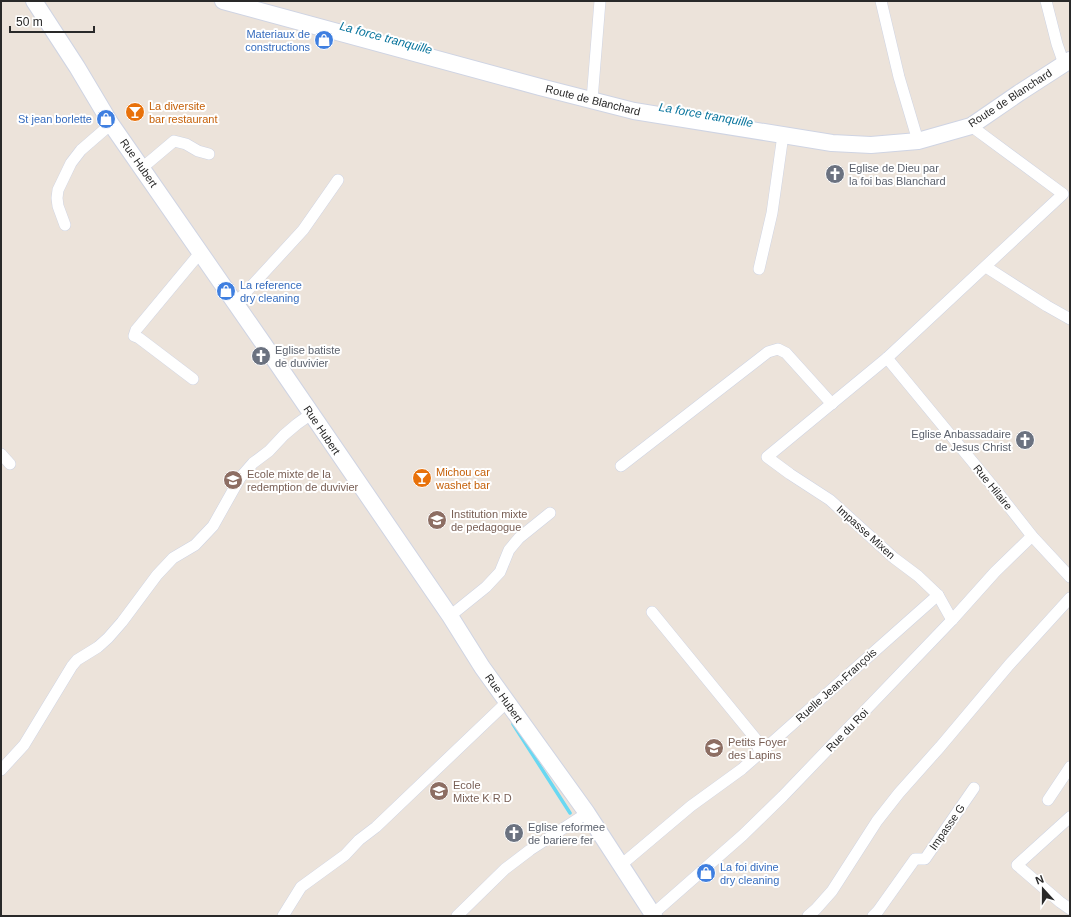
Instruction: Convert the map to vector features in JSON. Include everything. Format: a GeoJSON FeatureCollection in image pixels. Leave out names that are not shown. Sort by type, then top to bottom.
{"type":"FeatureCollection","features":[{"type":"Feature","properties":{"kind":"street","name":"Route de Blanchard"},"geometry":{"type":"LineString","coordinates":[[223,1],[634,111],[832,143],[871,145],[918,141],[971,126],[1018,93],[1067,62]]}},
{"type":"Feature","properties":{"kind":"street"},"geometry":{"type":"LineString","coordinates":[[592,100],[600,1]]}},
{"type":"Feature","properties":{"kind":"street"},"geometry":{"type":"LineString","coordinates":[[881,1],[899,77],[918,141]]}},
{"type":"Feature","properties":{"kind":"street"},"geometry":{"type":"LineString","coordinates":[[1046,1],[1056,44],[1067,62]]}},
{"type":"Feature","properties":{"kind":"street","name":"Rue Hubert"},"geometry":{"type":"LineString","coordinates":[[34,2],[77,67],[111,124],[236,303],[450,616],[482,667],[587,812],[654,915]]}},
{"type":"Feature","properties":{"kind":"street"},"geometry":{"type":"LineString","coordinates":[[65,225],[58,206],[57,198],[58,190],[64,176],[71,163],[81,150],[111,124]]}},
{"type":"Feature","properties":{"kind":"street"},"geometry":{"type":"LineString","coordinates":[[621,466],[768,352],[778,349],[786,352],[832,404],[888,358],[1066,193],[971,126]]}},
{"type":"Feature","properties":{"kind":"street"},"geometry":{"type":"LineString","coordinates":[[759,269],[772,213],[783,135]]}},
{"type":"Feature","properties":{"kind":"street"},"geometry":{"type":"LineString","coordinates":[[142,168],[174,142],[186,144],[209,154]]}},
{"type":"Feature","properties":{"kind":"street"},"geometry":{"type":"LineString","coordinates":[[236,303],[302,230],[338,180]]}},
{"type":"Feature","properties":{"kind":"street"},"geometry":{"type":"LineString","coordinates":[[193,379],[139,338],[134,336],[136,330],[200,252]]}},
{"type":"Feature","properties":{"kind":"street"},"geometry":{"type":"LineString","coordinates":[[986,267],[1070,319]]}},
{"type":"Feature","properties":{"kind":"street","name":"Rue Hilaire"},"geometry":{"type":"LineString","coordinates":[[888,358],[1032,536],[1070,577]]}},
{"type":"Feature","properties":{"kind":"street","name":"Impasse Mixen"},"geometry":{"type":"LineString","coordinates":[[832,404],[767,457],[830,500],[894,558],[918,576],[938,595],[952,620]]}},
{"type":"Feature","properties":{"kind":"street"},"geometry":{"type":"LineString","coordinates":[[1,770],[24,745],[77,660],[108,638],[122,622],[157,575],[173,558],[195,545],[213,526],[240,478],[253,463],[269,451],[297,424],[311,414]]}},
{"type":"Feature","properties":{"kind":"street"},"geometry":{"type":"LineString","coordinates":[[1,454],[10,464]]}},
{"type":"Feature","properties":{"kind":"street"},"geometry":{"type":"LineString","coordinates":[[450,616],[486,587],[500,572],[509,550],[519,538],[550,513]]}},
{"type":"Feature","properties":{"kind":"street","name":"Rue du Roi"},"geometry":{"type":"LineString","coordinates":[[654,915],[743,835],[783,796],[952,620],[995,572],[1032,536]]}},
{"type":"Feature","properties":{"kind":"street","name":"Ruelle Jean-François"},"geometry":{"type":"LineString","coordinates":[[621,865],[691,806],[742,769],[938,595]]}},
{"type":"Feature","properties":{"kind":"street"},"geometry":{"type":"LineString","coordinates":[[808,916],[832,891],[877,821],[899,793],[1070,598]]}},
{"type":"Feature","properties":{"kind":"street"},"geometry":{"type":"LineString","coordinates":[[652,612],[755,738],[760,753]]}},
{"type":"Feature","properties":{"kind":"street"},"geometry":{"type":"LineString","coordinates":[[283,916],[301,887],[345,856],[359,840],[376,828],[507,702]]}},
{"type":"Feature","properties":{"kind":"street"},"geometry":{"type":"LineString","coordinates":[[1048,800],[1070,767]]}},
{"type":"Feature","properties":{"kind":"street","name":"Impasse G"},"geometry":{"type":"LineString","coordinates":[[873,916],[915,859],[924,858],[974,788]]}},
{"type":"Feature","properties":{"kind":"street"},"geometry":{"type":"LineString","coordinates":[[457,916],[505,869],[530,850],[587,812]]}},
{"type":"Feature","properties":{"kind":"street"},"geometry":{"type":"LineString","coordinates":[[1070,817],[1017,865],[1070,909]]}},
{"type":"Feature","properties":{"kind":"waterway"},"geometry":{"type":"LineString","coordinates":[[513,724],[570,813]]}},
{"type":"Feature","properties":{"kind":"place","name":"Materiaux de constructions"},"geometry":{"type":"Point","coordinates":[324,40]}},
{"type":"Feature","properties":{"kind":"place","name":"La diversite bar restaurant"},"geometry":{"type":"Point","coordinates":[135,112]}},
{"type":"Feature","properties":{"kind":"place","name":"St jean borlette"},"geometry":{"type":"Point","coordinates":[106,119]}},
{"type":"Feature","properties":{"kind":"place","name":"Eglise de Dieu par la foi bas Blanchard"},"geometry":{"type":"Point","coordinates":[835,174]}},
{"type":"Feature","properties":{"kind":"place","name":"La reference dry cleaning"},"geometry":{"type":"Point","coordinates":[226,291]}},
{"type":"Feature","properties":{"kind":"place","name":"Eglise batiste de duvivier"},"geometry":{"type":"Point","coordinates":[261,356]}},
{"type":"Feature","properties":{"kind":"place","name":"Eglise Anbassadaire de Jesus Christ"},"geometry":{"type":"Point","coordinates":[1025,440]}},
{"type":"Feature","properties":{"kind":"place","name":"Michou car washet bar"},"geometry":{"type":"Point","coordinates":[422,478]}},
{"type":"Feature","properties":{"kind":"place","name":"Ecole mixte de la redemption de duvivier"},"geometry":{"type":"Point","coordinates":[233,480]}},
{"type":"Feature","properties":{"kind":"place","name":"Institution mixte de pedagogue"},"geometry":{"type":"Point","coordinates":[437,520]}},
{"type":"Feature","properties":{"kind":"place","name":"Petits Foyer des Lapins"},"geometry":{"type":"Point","coordinates":[714,748]}},
{"type":"Feature","properties":{"kind":"place","name":"Ecole Mixte K R D"},"geometry":{"type":"Point","coordinates":[439,791]}},
{"type":"Feature","properties":{"kind":"place","name":"Eglise reformee de bariere fer"},"geometry":{"type":"Point","coordinates":[514,833]}},
{"type":"Feature","properties":{"kind":"place","name":"La foi divine dry cleaning"},"geometry":{"type":"Point","coordinates":[706,873]}},
{"type":"Feature","properties":{"kind":"water label","name":"La force tranquille"},"geometry":{"type":"Point","coordinates":[386,38]}},
{"type":"Feature","properties":{"kind":"water label","name":"La force tranquille"},"geometry":{"type":"Point","coordinates":[706,115]}}]}
